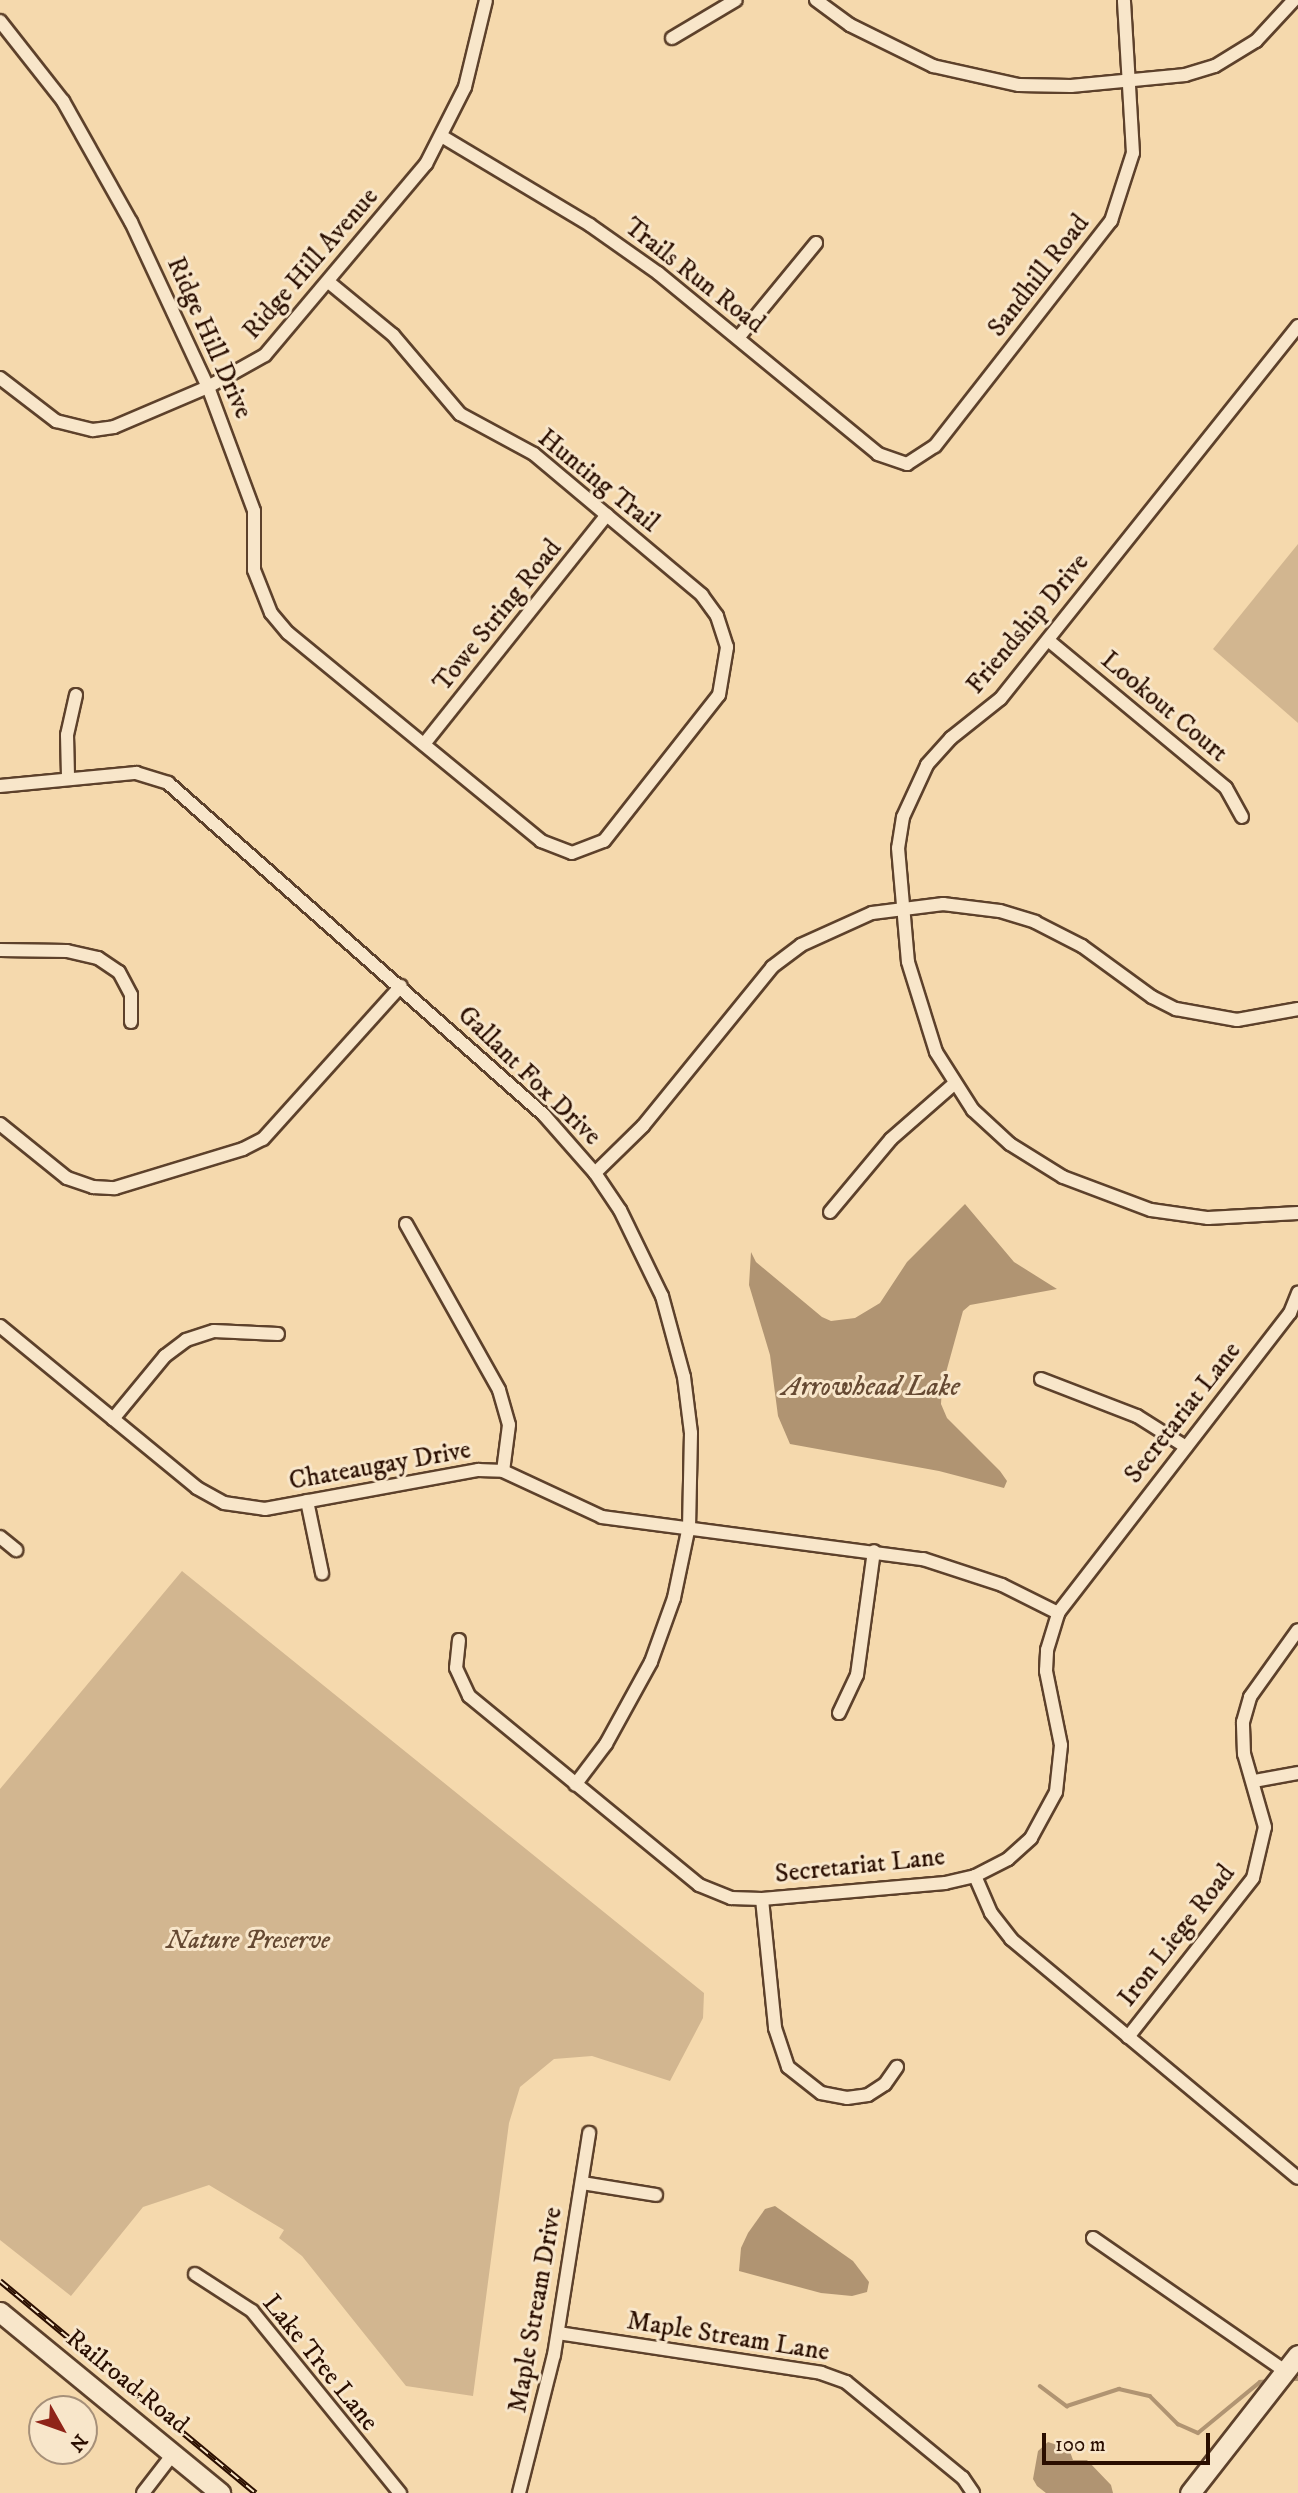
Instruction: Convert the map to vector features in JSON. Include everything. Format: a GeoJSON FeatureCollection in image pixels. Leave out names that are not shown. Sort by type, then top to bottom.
{"type":"FeatureCollection","features":[{"type":"Feature","properties":{"kind":"street","name":"Ridge Hill Avenue"},"geometry":{"type":"LineString","coordinates":[[0,378],[56,421],[93,430],[114,427],[208,387],[265,355],[330,283],[426,164],[443,137],[474,61],[485,0]]}},
{"type":"Feature","properties":{"kind":"street"},"geometry":{"type":"LineString","coordinates":[[673,38],[736,0]]}},
{"type":"Feature","properties":{"kind":"street"},"geometry":{"type":"LineString","coordinates":[[816,0],[850,25],[901,54],[972,78],[1045,86],[1131,82],[1185,75],[1216,66],[1256,41],[1294,0]]}},
{"type":"Feature","properties":{"kind":"street","name":"Sandhill Road"},"geometry":{"type":"LineString","coordinates":[[907,464],[935,446],[1111,221],[1133,153],[1131,82],[1124,0]]}},
{"type":"Feature","properties":{"kind":"street","name":"Ridge Hill Drive"},"geometry":{"type":"LineString","coordinates":[[0,21],[63,101],[131,222],[208,387],[254,511],[254,570],[271,613],[288,633],[541,841],[576,852]]}},
{"type":"Feature","properties":{"kind":"street","name":"Trails Run Road"},"geometry":{"type":"LineString","coordinates":[[443,137],[590,225],[738,338],[878,454],[907,464]]}},
{"type":"Feature","properties":{"kind":"street"},"geometry":{"type":"LineString","coordinates":[[738,338],[816,243]]}},
{"type":"Feature","properties":{"kind":"street","name":"Hunting Trail"},"geometry":{"type":"LineString","coordinates":[[330,283],[393,335],[460,414],[534,454],[702,595],[717,616],[727,647],[724,679],[708,713],[604,841],[576,852]]}},
{"type":"Feature","properties":{"kind":"street","name":"Friendship Drive"},"geometry":{"type":"LineString","coordinates":[[953,1085],[917,1003],[902,907],[898,848],[911,792],[943,747],[1000,699],[1298,326]]}},
{"type":"Feature","properties":{"kind":"street","name":"Towe String Road"},"geometry":{"type":"LineString","coordinates":[[424,744],[607,515]]}},
{"type":"Feature","properties":{"kind":"street","name":"Lookout Court"},"geometry":{"type":"LineString","coordinates":[[1048,640],[1226,788],[1242,817]]}},
{"type":"Feature","properties":{"kind":"street"},"geometry":{"type":"LineString","coordinates":[[0,786],[68,776],[68,735],[76,695]]}},
{"type":"Feature","properties":{"kind":"street","name":"Gallant Fox Drive"},"geometry":{"type":"LineString","coordinates":[[68,776],[136,773],[168,783],[544,1115],[595,1173],[644,1253],[676,1341],[691,1433],[688,1526],[674,1598],[651,1662],[606,1744],[575,1785]]}},
{"type":"Feature","properties":{"kind":"street"},"geometry":{"type":"LineString","coordinates":[[595,1173],[643,1126],[772,967],[842,923],[902,907],[974,906],[1035,922],[1082,946],[1152,998],[1199,1015],[1237,1020],[1298,1009]]}},
{"type":"Feature","properties":{"kind":"street"},"geometry":{"type":"LineString","coordinates":[[0,950],[67,951],[98,958],[119,972],[131,995],[131,1022]]}},
{"type":"Feature","properties":{"kind":"street"},"geometry":{"type":"LineString","coordinates":[[0,1124],[67,1178],[93,1187],[115,1188],[232,1153],[262,1139],[401,986]]}},
{"type":"Feature","properties":{"kind":"street"},"geometry":{"type":"LineString","coordinates":[[830,1212],[891,1139],[953,1085],[1010,1144],[1063,1177],[1106,1196],[1151,1210],[1208,1218],[1298,1213]]}},
{"type":"Feature","properties":{"kind":"street"},"geometry":{"type":"LineString","coordinates":[[406,1224],[499,1390],[509,1425],[503,1471]]}},
{"type":"Feature","properties":{"kind":"street","name":"Secretariat Lane"},"geometry":{"type":"LineString","coordinates":[[459,1640],[456,1668],[469,1696],[699,1885],[731,1898],[762,1899],[945,1883],[975,1876],[1008,1859],[1031,1838],[1056,1792],[1061,1745],[1046,1671],[1058,1613],[1290,1313],[1298,1293]]}},
{"type":"Feature","properties":{"kind":"street","name":"Chateaugay Drive"},"geometry":{"type":"LineString","coordinates":[[0,1326],[197,1488],[224,1503],[265,1509],[478,1470],[503,1471],[602,1517],[874,1551],[964,1570],[1058,1613]]}},
{"type":"Feature","properties":{"kind":"street"},"geometry":{"type":"LineString","coordinates":[[113,1419],[165,1356],[186,1339],[214,1331],[278,1334]]}},
{"type":"Feature","properties":{"kind":"street"},"geometry":{"type":"LineString","coordinates":[[1041,1379],[1138,1416],[1186,1447]]}},
{"type":"Feature","properties":{"kind":"street"},"geometry":{"type":"LineString","coordinates":[[307,1501],[322,1573]]}},
{"type":"Feature","properties":{"kind":"street"},"geometry":{"type":"LineString","coordinates":[[0,1537],[16,1550]]}},
{"type":"Feature","properties":{"kind":"street"},"geometry":{"type":"LineString","coordinates":[[839,1713],[858,1675],[874,1551]]}},
{"type":"Feature","properties":{"kind":"street","name":"Iron Liege Road"},"geometry":{"type":"LineString","coordinates":[[1128,2037],[1253,1878],[1265,1827],[1244,1754],[1243,1722],[1250,1697],[1298,1630]]}},
{"type":"Feature","properties":{"kind":"street"},"geometry":{"type":"LineString","coordinates":[[1254,1782],[1298,1773]]}},
{"type":"Feature","properties":{"kind":"street"},"geometry":{"type":"LineString","coordinates":[[975,1876],[991,1913],[1011,1938],[1298,2178]]}},
{"type":"Feature","properties":{"kind":"street"},"geometry":{"type":"LineString","coordinates":[[762,1899],[775,2028],[788,2067],[821,2093],[847,2098],[876,2089],[897,2067]]}},
{"type":"Feature","properties":{"kind":"street","name":"Maple Stream Drive"},"geometry":{"type":"LineString","coordinates":[[524,2492],[558,2333],[589,2133]]}},
{"type":"Feature","properties":{"kind":"street"},"geometry":{"type":"LineString","coordinates":[[582,2183],[656,2195]]}},
{"type":"Feature","properties":{"kind":"street"},"geometry":{"type":"LineString","coordinates":[[1093,2238],[1115,2258],[1285,2371]]}},
{"type":"Feature","properties":{"kind":"street","name":"Lake Tree Lane"},"geometry":{"type":"LineString","coordinates":[[195,2274],[252,2311],[400,2493]]}},
{"type":"Feature","properties":{"kind":"street","name":"Railroad Road"},"geometry":{"type":"LineString","coordinates":[[2,2319],[220,2493]]}},
{"type":"Feature","properties":{"kind":"street","name":"Maple Stream Lane"},"geometry":{"type":"LineString","coordinates":[[558,2333],[821,2373],[846,2382],[963,2478],[973,2493]]}},
{"type":"Feature","properties":{"kind":"street"},"geometry":{"type":"LineString","coordinates":[[1190,2493],[1298,2355]]}},
{"type":"Feature","properties":{"kind":"street"},"geometry":{"type":"LineString","coordinates":[[143,2493],[173,2454]]}},
{"type":"Feature","properties":{"kind":"green space"},"geometry":{"type":"Polygon","coordinates":[[[1298,544],[1298,723],[1213,649],[1298,544]]]}},
{"type":"Feature","properties":{"kind":"green space","name":"Nature Preserve"},"geometry":{"type":"Polygon","coordinates":[[[182,1571],[704,1993],[703,2018],[670,2081],[592,2056],[554,2059],[520,2087],[509,2123],[473,2396],[406,2386],[302,2256],[279,2238],[284,2230],[209,2185],[143,2207],[71,2296],[0,2240],[0,1789],[182,1571]]]}},
{"type":"Feature","properties":{"kind":"water","name":"Arrowhead Lake"},"geometry":{"type":"Polygon","coordinates":[[[965,1204],[1014,1262],[1057,1289],[970,1305],[963,1311],[942,1387],[941,1404],[947,1418],[1000,1471],[1007,1481],[1004,1488],[939,1471],[790,1444],[778,1416],[770,1355],[749,1285],[751,1252],[756,1262],[822,1317],[831,1321],[855,1318],[880,1303],[907,1262],[965,1204]]]}},
{"type":"Feature","properties":{"kind":"water"},"geometry":{"type":"Polygon","coordinates":[[[775,2206],[853,2261],[869,2282],[867,2292],[852,2296],[821,2293],[739,2271],[741,2248],[748,2233],[765,2209],[775,2206]]]}},
{"type":"Feature","properties":{"kind":"water"},"geometry":{"type":"Polygon","coordinates":[[[1048,2442],[1069,2449],[1073,2460],[1087,2460],[1111,2485],[1113,2493],[1046,2493],[1037,2486],[1033,2479],[1038,2451],[1048,2442]]]}},
{"type":"Feature","properties":{"kind":"waterway"},"geometry":{"type":"LineString","coordinates":[[1288,2379],[1298,2379]]}},
{"type":"Feature","properties":{"kind":"waterway"},"geometry":{"type":"LineString","coordinates":[[1040,2386],[1067,2406],[1119,2389],[1150,2396],[1178,2424],[1198,2433],[1260,2382],[1269,2381]]}},
{"type":"Feature","properties":{"kind":"railway"},"geometry":{"type":"LineString","coordinates":[[0,2281],[255,2493]]}}]}
